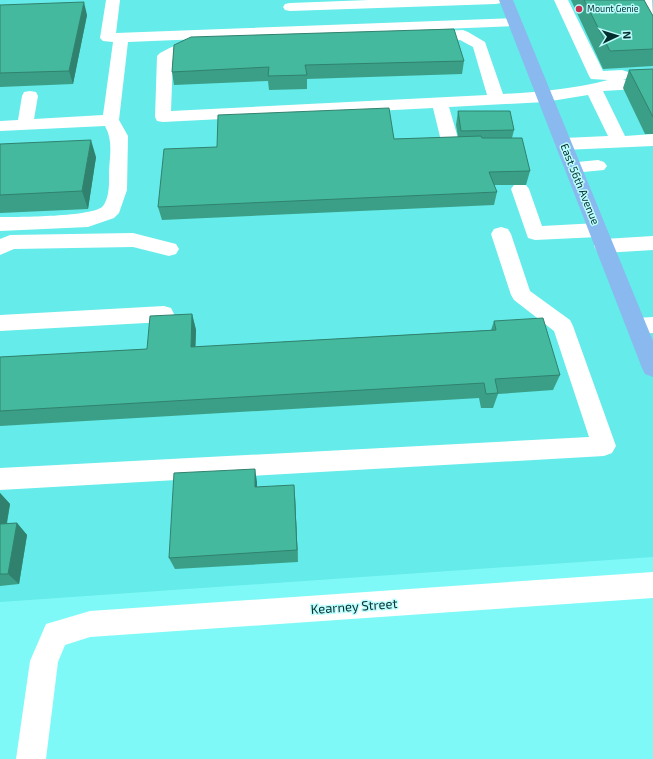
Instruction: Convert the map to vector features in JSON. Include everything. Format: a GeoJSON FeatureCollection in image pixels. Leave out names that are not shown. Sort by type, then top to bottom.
{"type":"FeatureCollection","features":[{"type":"Feature","properties":{"kind":"main road","name":"East 56th Avenue"},"geometry":{"type":"LineString","coordinates":[[506,0],[601,238],[645,325],[653,368]]}},
{"type":"Feature","properties":{"kind":"street"},"geometry":{"type":"LineString","coordinates":[[113,0],[108,38],[515,22]]}},
{"type":"Feature","properties":{"kind":"street"},"geometry":{"type":"LineString","coordinates":[[290,7],[416,1],[496,0]]}},
{"type":"Feature","properties":{"kind":"street"},"geometry":{"type":"LineString","coordinates":[[562,0],[597,76],[653,74]]}},
{"type":"Feature","properties":{"kind":"street"},"geometry":{"type":"LineString","coordinates":[[645,0],[653,14]]}},
{"type":"Feature","properties":{"kind":"street"},"geometry":{"type":"LineString","coordinates":[[497,100],[480,45],[463,35],[182,47],[165,56],[163,117],[440,103],[497,100],[545,97],[610,85],[653,83]]}},
{"type":"Feature","properties":{"kind":"street"},"geometry":{"type":"LineString","coordinates":[[0,224],[88,220],[107,213],[112,208],[118,190],[120,136],[111,120],[121,37]]}},
{"type":"Feature","properties":{"kind":"street"},"geometry":{"type":"LineString","coordinates":[[593,88],[618,142]]}},
{"type":"Feature","properties":{"kind":"street"},"geometry":{"type":"LineString","coordinates":[[24,125],[30,96]]}},
{"type":"Feature","properties":{"kind":"street"},"geometry":{"type":"LineString","coordinates":[[440,103],[451,145]]}},
{"type":"Feature","properties":{"kind":"street"},"geometry":{"type":"LineString","coordinates":[[0,126],[111,120]]}},
{"type":"Feature","properties":{"kind":"street"},"geometry":{"type":"LineString","coordinates":[[564,144],[653,140]]}},
{"type":"Feature","properties":{"kind":"street"},"geometry":{"type":"LineString","coordinates":[[573,167],[598,166]]}},
{"type":"Feature","properties":{"kind":"street"},"geometry":{"type":"LineString","coordinates":[[520,189],[535,233],[653,243]]}},
{"type":"Feature","properties":{"kind":"street"},"geometry":{"type":"LineString","coordinates":[[0,479],[604,446],[563,326],[521,295],[501,234]]}},
{"type":"Feature","properties":{"kind":"street"},"geometry":{"type":"LineString","coordinates":[[0,248],[10,242],[134,240],[169,250]]}},
{"type":"Feature","properties":{"kind":"street"},"geometry":{"type":"LineString","coordinates":[[0,323],[164,314]]}},
{"type":"Feature","properties":{"kind":"street","name":"Kearney Street"},"geometry":{"type":"LineString","coordinates":[[31,759],[44,661],[56,634],[90,624],[653,585]]}},
{"type":"Feature","properties":{"kind":"shaded area"},"geometry":{"type":"Polygon","coordinates":[[[0,0],[653,0],[653,557],[0,602],[0,0]]]}},
{"type":"Feature","properties":{"kind":"building"},"geometry":{"type":"Polygon","coordinates":[[[584,0],[644,0],[653,16],[653,49],[610,51],[584,0]]]}},
{"type":"Feature","properties":{"kind":"building"},"geometry":{"type":"Polygon","coordinates":[[[84,2],[69,71],[0,73],[0,5],[84,2]]]}},
{"type":"Feature","properties":{"kind":"building"},"geometry":{"type":"Polygon","coordinates":[[[454,29],[464,61],[305,65],[307,75],[268,76],[269,67],[172,72],[174,45],[191,37],[454,29]]]}},
{"type":"Feature","properties":{"kind":"building"},"geometry":{"type":"Polygon","coordinates":[[[653,69],[653,117],[629,70],[653,69]]]}},
{"type":"Feature","properties":{"kind":"building"},"geometry":{"type":"Polygon","coordinates":[[[389,108],[394,139],[481,136],[482,138],[522,138],[530,171],[489,172],[497,192],[158,207],[164,149],[217,147],[218,115],[389,108]]]}},
{"type":"Feature","properties":{"kind":"building"},"geometry":{"type":"Polygon","coordinates":[[[458,111],[510,111],[514,130],[461,131],[458,111]]]}},
{"type":"Feature","properties":{"kind":"building"},"geometry":{"type":"Polygon","coordinates":[[[91,140],[82,191],[0,195],[0,144],[91,140]]]}},
{"type":"Feature","properties":{"kind":"building"},"geometry":{"type":"Polygon","coordinates":[[[192,314],[191,347],[496,330],[494,321],[543,318],[560,375],[495,379],[498,393],[486,394],[484,383],[0,411],[0,357],[147,349],[150,316],[192,314]]]}},
{"type":"Feature","properties":{"kind":"building"},"geometry":{"type":"Polygon","coordinates":[[[255,469],[255,487],[294,485],[297,550],[169,558],[174,473],[255,469]]]}},
{"type":"Feature","properties":{"kind":"building"},"geometry":{"type":"Polygon","coordinates":[[[17,523],[8,574],[0,574],[0,524],[17,523]]]}},
{"type":"Feature","properties":{"kind":"place","name":"Mount Genie"},"geometry":{"type":"Point","coordinates":[579,9]}}]}
